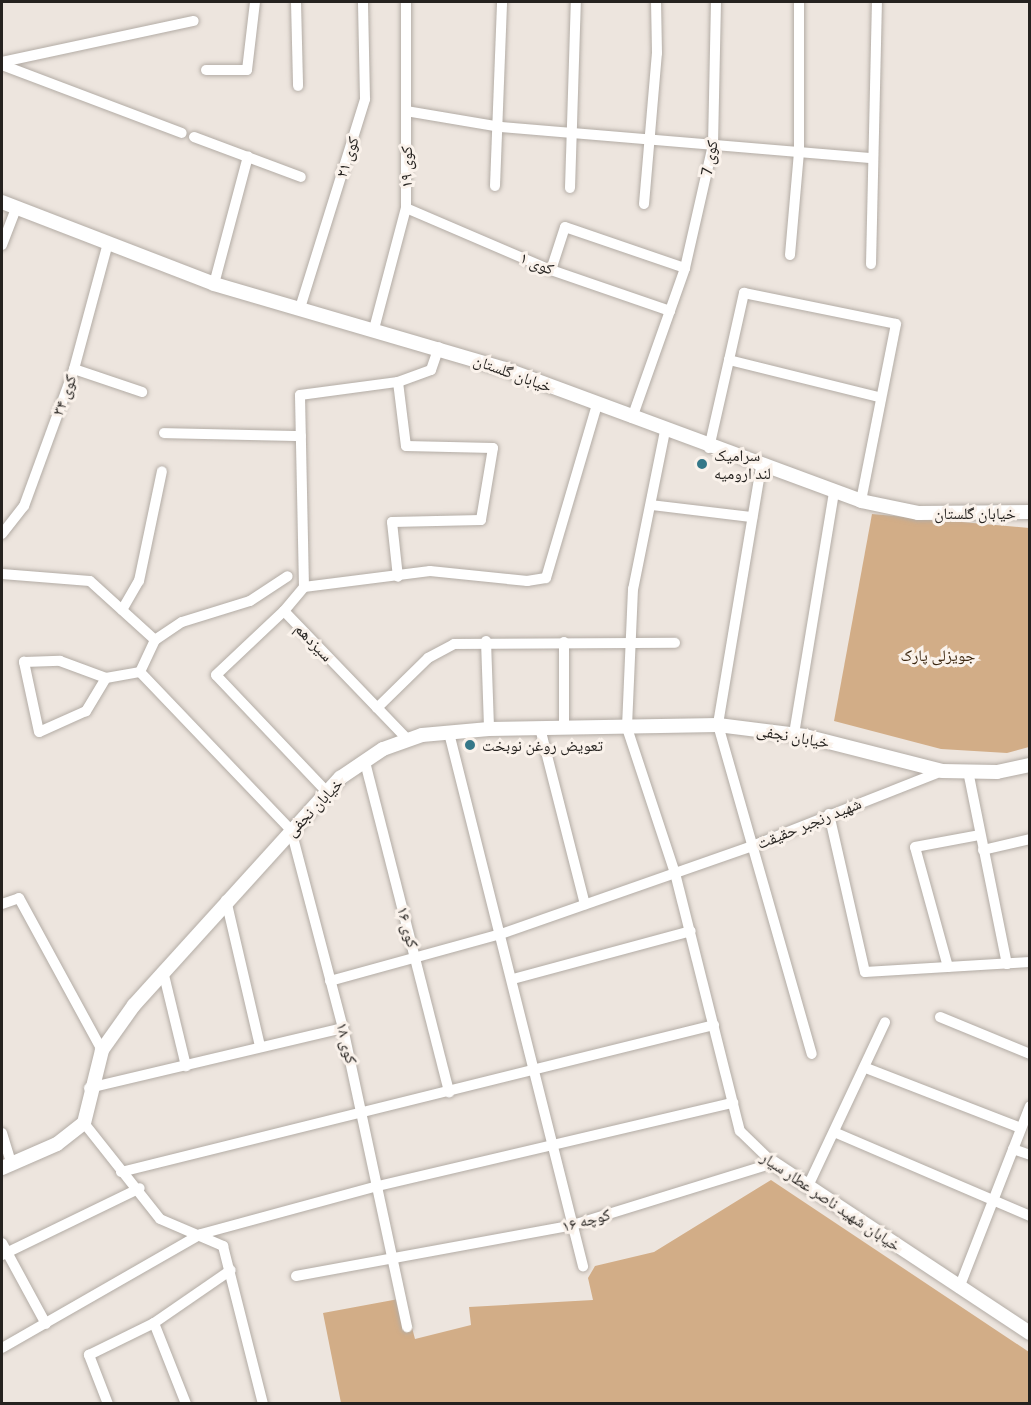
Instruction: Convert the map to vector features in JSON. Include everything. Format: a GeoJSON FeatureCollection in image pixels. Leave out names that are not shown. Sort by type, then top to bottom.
{"type":"FeatureCollection","features":[{"type":"Feature","properties":{"kind":"street"},"geometry":{"type":"LineString","coordinates":[[206,70],[247,70],[255,2]]}},
{"type":"Feature","properties":{"kind":"street"},"geometry":{"type":"LineString","coordinates":[[296,2],[298,86]]}},
{"type":"Feature","properties":{"kind":"street","name":"کوی ۲۱"},"geometry":{"type":"LineString","coordinates":[[300,308],[366,99],[363,2]]}},
{"type":"Feature","properties":{"kind":"street","name":"کوی ۱۹"},"geometry":{"type":"LineString","coordinates":[[374,329],[406,208],[406,2]]}},
{"type":"Feature","properties":{"kind":"street"},"geometry":{"type":"LineString","coordinates":[[495,186],[501,128],[502,2]]}},
{"type":"Feature","properties":{"kind":"street"},"geometry":{"type":"LineString","coordinates":[[570,188],[574,134],[576,2]]}},
{"type":"Feature","properties":{"kind":"street"},"geometry":{"type":"LineString","coordinates":[[644,204],[651,140],[656,2]]}},
{"type":"Feature","properties":{"kind":"street","name":"کوی 7"},"geometry":{"type":"LineString","coordinates":[[632,418],[685,268],[713,145],[716,2]]}},
{"type":"Feature","properties":{"kind":"street"},"geometry":{"type":"LineString","coordinates":[[790,255],[800,152],[799,2]]}},
{"type":"Feature","properties":{"kind":"street"},"geometry":{"type":"LineString","coordinates":[[871,264],[877,2]]}},
{"type":"Feature","properties":{"kind":"street"},"geometry":{"type":"LineString","coordinates":[[2,64],[194,21]]}},
{"type":"Feature","properties":{"kind":"street"},"geometry":{"type":"LineString","coordinates":[[2,64],[182,133]]}},
{"type":"Feature","properties":{"kind":"street"},"geometry":{"type":"LineString","coordinates":[[406,111],[501,128],[873,158]]}},
{"type":"Feature","properties":{"kind":"street"},"geometry":{"type":"LineString","coordinates":[[194,137],[301,177]]}},
{"type":"Feature","properties":{"kind":"street"},"geometry":{"type":"LineString","coordinates":[[213,284],[248,156]]}},
{"type":"Feature","properties":{"kind":"street","name":"خیابان گلستان"},"geometry":{"type":"LineString","coordinates":[[2,202],[107,247],[213,284],[439,347],[761,467],[861,501],[918,513],[1029,512]]}},
{"type":"Feature","properties":{"kind":"street"},"geometry":{"type":"LineString","coordinates":[[2,245],[16,208]]}},
{"type":"Feature","properties":{"kind":"street","name":"کوی ۱"},"geometry":{"type":"LineString","coordinates":[[406,208],[551,270],[670,311]]}},
{"type":"Feature","properties":{"kind":"street"},"geometry":{"type":"LineString","coordinates":[[551,270],[565,227],[685,268]]}},
{"type":"Feature","properties":{"kind":"street","name":"کوی ۳۴"},"geometry":{"type":"LineString","coordinates":[[2,534],[24,506],[74,369],[107,247]]}},
{"type":"Feature","properties":{"kind":"street"},"geometry":{"type":"LineString","coordinates":[[710,448],[744,294],[896,324],[879,397],[861,501]]}},
{"type":"Feature","properties":{"kind":"street"},"geometry":{"type":"LineString","coordinates":[[284,611],[304,588],[300,394],[398,382],[431,370],[439,347]]}},
{"type":"Feature","properties":{"kind":"street"},"geometry":{"type":"LineString","coordinates":[[729,360],[879,397]]}},
{"type":"Feature","properties":{"kind":"street"},"geometry":{"type":"LineString","coordinates":[[74,369],[142,392]]}},
{"type":"Feature","properties":{"kind":"street"},"geometry":{"type":"LineString","coordinates":[[398,382],[406,446],[493,448],[482,520],[392,522],[398,577]]}},
{"type":"Feature","properties":{"kind":"street"},"geometry":{"type":"LineString","coordinates":[[304,588],[430,571],[527,581],[546,578],[597,405]]}},
{"type":"Feature","properties":{"kind":"street","name":"خیابان شهید ناصر عطار سیار"},"geometry":{"type":"LineString","coordinates":[[665,431],[633,589],[628,644],[627,728],[675,873],[740,1131],[773,1163],[1029,1333]]}},
{"type":"Feature","properties":{"kind":"street"},"geometry":{"type":"LineString","coordinates":[[164,433],[301,436]]}},
{"type":"Feature","properties":{"kind":"street"},"geometry":{"type":"LineString","coordinates":[[761,467],[718,725],[812,1054]]}},
{"type":"Feature","properties":{"kind":"street"},"geometry":{"type":"LineString","coordinates":[[122,610],[139,581],[162,471]]}},
{"type":"Feature","properties":{"kind":"street"},"geometry":{"type":"LineString","coordinates":[[794,734],[809,618],[834,492]]}},
{"type":"Feature","properties":{"kind":"street"},"geometry":{"type":"LineString","coordinates":[[651,505],[752,517]]}},
{"type":"Feature","properties":{"kind":"street"},"geometry":{"type":"LineString","coordinates":[[2,574],[90,581],[154,640]]}},
{"type":"Feature","properties":{"kind":"street"},"geometry":{"type":"LineString","coordinates":[[141,672],[154,640],[182,622],[250,601],[288,576]]}},
{"type":"Feature","properties":{"kind":"street","name":"سیزدهم"},"geometry":{"type":"LineString","coordinates":[[327,792],[216,675],[284,611],[408,740]]}},
{"type":"Feature","properties":{"kind":"street"},"geometry":{"type":"LineString","coordinates":[[377,708],[428,658],[454,644],[486,641],[675,644]]}},
{"type":"Feature","properties":{"kind":"street"},"geometry":{"type":"LineString","coordinates":[[486,641],[489,729]]}},
{"type":"Feature","properties":{"kind":"street"},"geometry":{"type":"LineString","coordinates":[[564,642],[564,728]]}},
{"type":"Feature","properties":{"kind":"street"},"geometry":{"type":"LineString","coordinates":[[106,678],[86,711],[39,732],[24,662],[60,661],[106,678],[141,672]]}},
{"type":"Feature","properties":{"kind":"street"},"geometry":{"type":"LineString","coordinates":[[141,672],[291,830]]}},
{"type":"Feature","properties":{"kind":"street","name":"خیابان نجفی"},"geometry":{"type":"LineString","coordinates":[[84,1123],[89,1088],[102,1050],[163,971],[327,792],[365,762],[408,740],[489,729],[718,725],[794,734],[942,771],[1029,765]]}},
{"type":"Feature","properties":{"kind":"street"},"geometry":{"type":"LineString","coordinates":[[540,728],[585,904]]}},
{"type":"Feature","properties":{"kind":"street"},"geometry":{"type":"LineString","coordinates":[[449,733],[513,979],[583,1266]]}},
{"type":"Feature","properties":{"kind":"street","name":"کوی ۱۶"},"geometry":{"type":"LineString","coordinates":[[365,762],[417,958],[449,1092]]}},
{"type":"Feature","properties":{"kind":"street","name":"شهید رنجبر حقیقت"},"geometry":{"type":"LineString","coordinates":[[330,981],[501,934],[752,846],[942,771]]}},
{"type":"Feature","properties":{"kind":"street"},"geometry":{"type":"LineString","coordinates":[[968,771],[979,835],[1007,964]]}},
{"type":"Feature","properties":{"kind":"street"},"geometry":{"type":"LineString","coordinates":[[829,814],[865,972],[1029,962]]}},
{"type":"Feature","properties":{"kind":"street","name":"کوی ۱۸"},"geometry":{"type":"LineString","coordinates":[[291,830],[363,1112],[395,1258],[407,1327]]}},
{"type":"Feature","properties":{"kind":"street"},"geometry":{"type":"LineString","coordinates":[[948,967],[915,847],[979,835]]}},
{"type":"Feature","properties":{"kind":"street"},"geometry":{"type":"LineString","coordinates":[[983,850],[1029,839]]}},
{"type":"Feature","properties":{"kind":"street"},"geometry":{"type":"LineString","coordinates":[[2,904],[19,898],[102,1050]]}},
{"type":"Feature","properties":{"kind":"street"},"geometry":{"type":"LineString","coordinates":[[226,900],[260,1046]]}},
{"type":"Feature","properties":{"kind":"street"},"geometry":{"type":"LineString","coordinates":[[513,979],[691,931]]}},
{"type":"Feature","properties":{"kind":"street"},"geometry":{"type":"LineString","coordinates":[[163,971],[186,1065]]}},
{"type":"Feature","properties":{"kind":"street"},"geometry":{"type":"LineString","coordinates":[[940,1017],[1029,1054]]}},
{"type":"Feature","properties":{"kind":"street"},"geometry":{"type":"LineString","coordinates":[[808,1186],[866,1068],[885,1022]]}},
{"type":"Feature","properties":{"kind":"street"},"geometry":{"type":"LineString","coordinates":[[121,1172],[714,1025]]}},
{"type":"Feature","properties":{"kind":"street"},"geometry":{"type":"LineString","coordinates":[[89,1088],[343,1028]]}},
{"type":"Feature","properties":{"kind":"street"},"geometry":{"type":"LineString","coordinates":[[866,1068],[1021,1128]]}},
{"type":"Feature","properties":{"kind":"street"},"geometry":{"type":"LineString","coordinates":[[2,1348],[201,1234],[378,1186],[554,1148],[733,1103]]}},
{"type":"Feature","properties":{"kind":"street"},"geometry":{"type":"LineString","coordinates":[[959,1288],[1029,1106]]}},
{"type":"Feature","properties":{"kind":"street"},"geometry":{"type":"LineString","coordinates":[[2,1133],[6,1165],[57,1144],[84,1123],[121,1172],[140,1188],[160,1219],[201,1234],[222,1246],[231,1270],[263,1404]]}},
{"type":"Feature","properties":{"kind":"street"},"geometry":{"type":"LineString","coordinates":[[834,1132],[994,1197],[1029,1216]]}},
{"type":"Feature","properties":{"kind":"street"},"geometry":{"type":"LineString","coordinates":[[1013,1149],[1029,1155]]}},
{"type":"Feature","properties":{"kind":"street","name":"کوچه ۱۶"},"geometry":{"type":"LineString","coordinates":[[296,1276],[573,1225],[773,1163]]}},
{"type":"Feature","properties":{"kind":"street"},"geometry":{"type":"LineString","coordinates":[[46,1324],[3,1250],[140,1188]]}},
{"type":"Feature","properties":{"kind":"street"},"geometry":{"type":"LineString","coordinates":[[108,1404],[89,1355],[154,1323],[231,1270]]}},
{"type":"Feature","properties":{"kind":"street"},"geometry":{"type":"LineString","coordinates":[[154,1323],[186,1404]]}},
{"type":"Feature","properties":{"kind":"green space","name":"جویزلی پارک"},"geometry":{"type":"Polygon","coordinates":[[[872,514],[1029,528],[1029,747],[1007,753],[941,749],[834,721],[872,514]]]}},
{"type":"Feature","properties":{"kind":"green space"},"geometry":{"type":"Polygon","coordinates":[[[771,1180],[1029,1352],[1029,1403],[341,1403],[323,1313],[404,1298],[415,1339],[471,1325],[469,1307],[593,1300],[588,1278],[595,1266],[654,1252],[771,1180]]]}},
{"type":"Feature","properties":{"kind":"place","name":"سرامیک لند ارومیه"},"geometry":{"type":"Point","coordinates":[702,464]}},
{"type":"Feature","properties":{"kind":"place","name":"تعویض روغن نوبخت"},"geometry":{"type":"Point","coordinates":[470,745]}}]}
